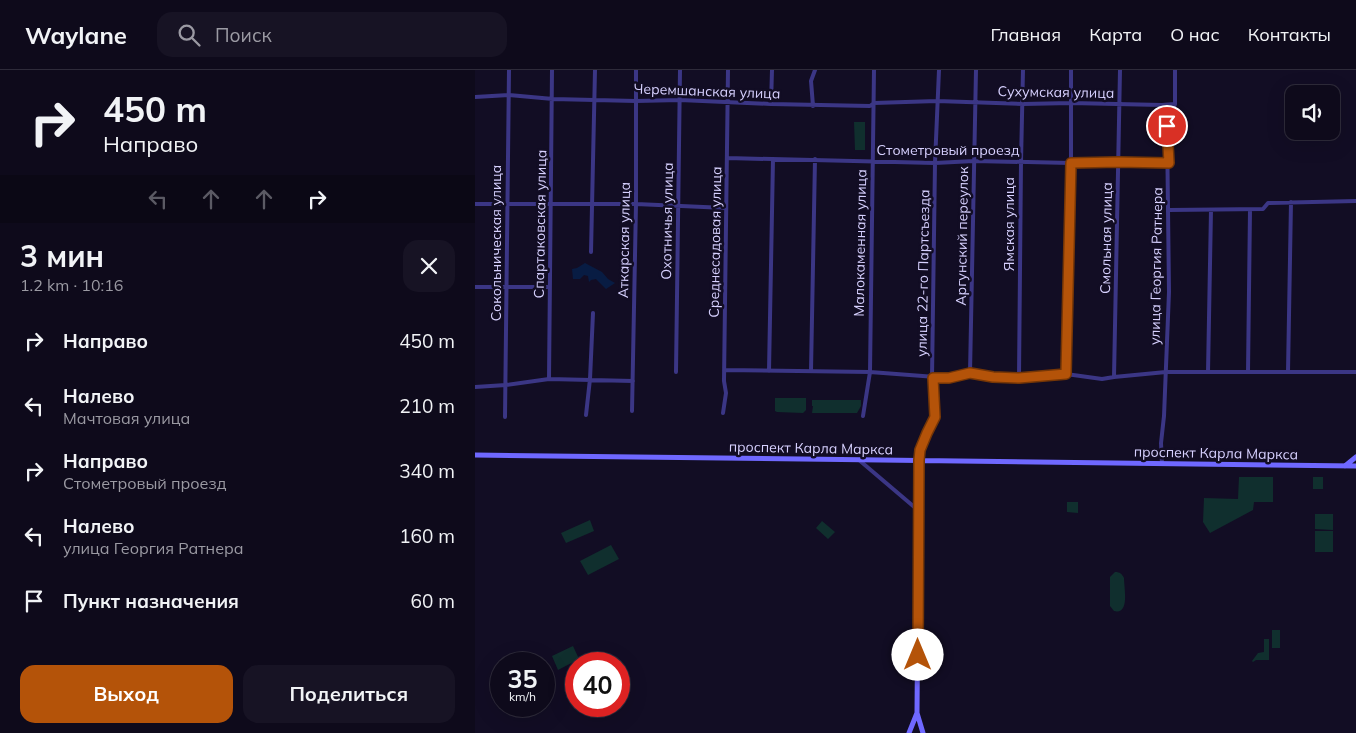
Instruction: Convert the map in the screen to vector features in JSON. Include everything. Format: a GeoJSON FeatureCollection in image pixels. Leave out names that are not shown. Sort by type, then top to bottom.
{"type":"FeatureCollection","features":[{"type":"Feature","properties":{"kind":"street","name":"Сокольническая улица"},"geometry":{"type":"LineString","coordinates":[[505,416],[509,70]]}},
{"type":"Feature","properties":{"kind":"street","name":"Спартаковская улица"},"geometry":{"type":"LineString","coordinates":[[549,379],[552,70]]}},
{"type":"Feature","properties":{"kind":"street"},"geometry":{"type":"LineString","coordinates":[[591,252],[595,70]]}},
{"type":"Feature","properties":{"kind":"street","name":"Аткарская улица"},"geometry":{"type":"LineString","coordinates":[[632,411],[636,204],[636,70]]}},
{"type":"Feature","properties":{"kind":"street","name":"Охотничья улица"},"geometry":{"type":"LineString","coordinates":[[676,372],[680,70]]}},
{"type":"Feature","properties":{"kind":"street","name":"Среднесадовая улица"},"geometry":{"type":"LineString","coordinates":[[723,413],[726,393],[724,370],[728,70]]}},
{"type":"Feature","properties":{"kind":"street"},"geometry":{"type":"LineString","coordinates":[[771,104],[772,70]]}},
{"type":"Feature","properties":{"kind":"street"},"geometry":{"type":"LineString","coordinates":[[813,106],[811,81],[815,70]]}},
{"type":"Feature","properties":{"kind":"street","name":"Малокаменная улица"},"geometry":{"type":"LineString","coordinates":[[863,416],[870,372],[874,70]]}},
{"type":"Feature","properties":{"kind":"street","name":"улица 22-го Партсъезда"},"geometry":{"type":"LineString","coordinates":[[923,733],[917,713],[919,460],[920,450],[935,417],[933,378],[935,163],[939,70]]}},
{"type":"Feature","properties":{"kind":"street","name":"Аргунский переулок"},"geometry":{"type":"LineString","coordinates":[[970,373],[976,70]]}},
{"type":"Feature","properties":{"kind":"street","name":"Ямская улица"},"geometry":{"type":"LineString","coordinates":[[1019,378],[1023,70]]}},
{"type":"Feature","properties":{"kind":"street"},"geometry":{"type":"LineString","coordinates":[[1066,374],[1071,163],[1071,70]]}},
{"type":"Feature","properties":{"kind":"street","name":"Смольная улица"},"geometry":{"type":"LineString","coordinates":[[1114,376],[1120,70]]}},
{"type":"Feature","properties":{"kind":"street","name":"улица Георгия Ратнера"},"geometry":{"type":"LineString","coordinates":[[1162,464],[1161,443],[1164,416],[1169,292],[1169,163],[1167,126],[1175,104],[1175,70]]}},
{"type":"Feature","properties":{"kind":"street","name":"Черемшанская улица"},"geometry":{"type":"LineString","coordinates":[[475,97],[509,95],[553,99],[680,100],[813,106],[870,106],[874,103],[937,101]]}},
{"type":"Feature","properties":{"kind":"street","name":"Сухумская улица"},"geometry":{"type":"LineString","coordinates":[[937,101],[1023,104],[1175,104]]}},
{"type":"Feature","properties":{"kind":"street","name":"Стометровый проезд"},"geometry":{"type":"LineString","coordinates":[[727,158],[935,163],[974,161],[1169,163]]}},
{"type":"Feature","properties":{"kind":"street"},"geometry":{"type":"LineString","coordinates":[[769,371],[773,159]]}},
{"type":"Feature","properties":{"kind":"street"},"geometry":{"type":"LineString","coordinates":[[811,371],[815,159]]}},
{"type":"Feature","properties":{"kind":"street"},"geometry":{"type":"LineString","coordinates":[[1169,210],[1250,210],[1263,209],[1268,203],[1356,201]]}},
{"type":"Feature","properties":{"kind":"street"},"geometry":{"type":"LineString","coordinates":[[1289,372],[1291,202]]}},
{"type":"Feature","properties":{"kind":"street"},"geometry":{"type":"LineString","coordinates":[[475,204],[636,204],[726,208]]}},
{"type":"Feature","properties":{"kind":"street"},"geometry":{"type":"LineString","coordinates":[[1209,372],[1211,210]]}},
{"type":"Feature","properties":{"kind":"street"},"geometry":{"type":"LineString","coordinates":[[1248,372],[1250,210]]}},
{"type":"Feature","properties":{"kind":"street"},"geometry":{"type":"LineString","coordinates":[[475,287],[550,287]]}},
{"type":"Feature","properties":{"kind":"street"},"geometry":{"type":"LineString","coordinates":[[586,415],[590,379],[593,313]]}},
{"type":"Feature","properties":{"kind":"street"},"geometry":{"type":"LineString","coordinates":[[724,370],[870,372],[933,378],[949,378],[970,373],[993,377],[1019,378],[1066,374],[1102,379],[1114,376],[1166,372],[1356,372]]}},
{"type":"Feature","properties":{"kind":"street"},"geometry":{"type":"LineString","coordinates":[[475,387],[549,379],[633,380]]}},
{"type":"Feature","properties":{"kind":"street","name":"проспект Карла Маркса"},"geometry":{"type":"LineString","coordinates":[[475,456],[1356,466]]}},
{"type":"Feature","properties":{"kind":"street"},"geometry":{"type":"LineString","coordinates":[[1345,466],[1356,457]]}},
{"type":"Feature","properties":{"kind":"street"},"geometry":{"type":"LineString","coordinates":[[859,460],[919,511]]}},
{"type":"Feature","properties":{"kind":"street","name":"улица 22-го Партсъезда"},"geometry":{"type":"LineString","coordinates":[[909,733],[917,713]]}},
{"type":"Feature","properties":{"kind":"green space"},"geometry":{"type":"Polygon","coordinates":[[[854,122],[865,122],[865,150],[855,150],[854,122]]]}},
{"type":"Feature","properties":{"kind":"green space"},"geometry":{"type":"Polygon","coordinates":[[[775,398],[806,398],[806,410],[803,413],[777,412],[775,411],[775,398]]]}},
{"type":"Feature","properties":{"kind":"green space"},"geometry":{"type":"Polygon","coordinates":[[[812,400],[861,400],[861,406],[857,413],[812,413],[812,400]]]}},
{"type":"Feature","properties":{"kind":"green space"},"geometry":{"type":"Polygon","coordinates":[[[1239,477],[1273,477],[1273,502],[1254,502],[1253,510],[1210,533],[1203,522],[1204,498],[1238,499],[1239,477]]]}},
{"type":"Feature","properties":{"kind":"green space"},"geometry":{"type":"Polygon","coordinates":[[[1313,477],[1323,477],[1323,489],[1313,489],[1313,477]]]}},
{"type":"Feature","properties":{"kind":"green space"},"geometry":{"type":"Polygon","coordinates":[[[1067,502],[1078,502],[1078,513],[1067,512],[1067,502]]]}},
{"type":"Feature","properties":{"kind":"green space"},"geometry":{"type":"Polygon","coordinates":[[[1315,514],[1333,514],[1333,530],[1315,529],[1315,514]]]}},
{"type":"Feature","properties":{"kind":"green space"},"geometry":{"type":"Polygon","coordinates":[[[590,520],[594,531],[566,543],[561,533],[590,520]]]}},
{"type":"Feature","properties":{"kind":"green space"},"geometry":{"type":"Polygon","coordinates":[[[822,521],[835,532],[828,539],[816,528],[822,521]]]}},
{"type":"Feature","properties":{"kind":"green space"},"geometry":{"type":"Polygon","coordinates":[[[1315,531],[1333,531],[1333,552],[1315,552],[1315,531]]]}},
{"type":"Feature","properties":{"kind":"green space"},"geometry":{"type":"Polygon","coordinates":[[[611,545],[619,559],[588,575],[580,561],[611,545]]]}},
{"type":"Feature","properties":{"kind":"green space"},"geometry":{"type":"Polygon","coordinates":[[[1115,572],[1121,574],[1124,578],[1125,600],[1122,609],[1119,611],[1114,611],[1110,606],[1110,577],[1115,572]]]}},
{"type":"Feature","properties":{"kind":"green space"},"geometry":{"type":"Polygon","coordinates":[[[1272,630],[1280,630],[1280,648],[1272,648],[1272,630]]]}},
{"type":"Feature","properties":{"kind":"green space"},"geometry":{"type":"Polygon","coordinates":[[[1264,639],[1269,639],[1269,660],[1256,660],[1253,662],[1258,653],[1264,652],[1264,639]]]}},
{"type":"Feature","properties":{"kind":"green space"},"geometry":{"type":"Polygon","coordinates":[[[573,646],[576,652],[565,652],[565,666],[558,670],[555,663],[555,655],[573,646]]]}},
{"type":"Feature","properties":{"kind":"water"},"geometry":{"type":"Polygon","coordinates":[[[585,263],[602,272],[615,283],[606,289],[596,279],[589,282],[588,276],[584,275],[580,279],[573,279],[572,269],[585,263]]]}},
{"type":"Feature","properties":{"kind":"route"},"geometry":{"type":"LineString","coordinates":[[918,655],[919,460],[920,450],[935,417],[933,378],[949,378],[970,373],[993,377],[1019,378],[1066,374],[1071,163],[1169,163],[1167,126]]}}]}
